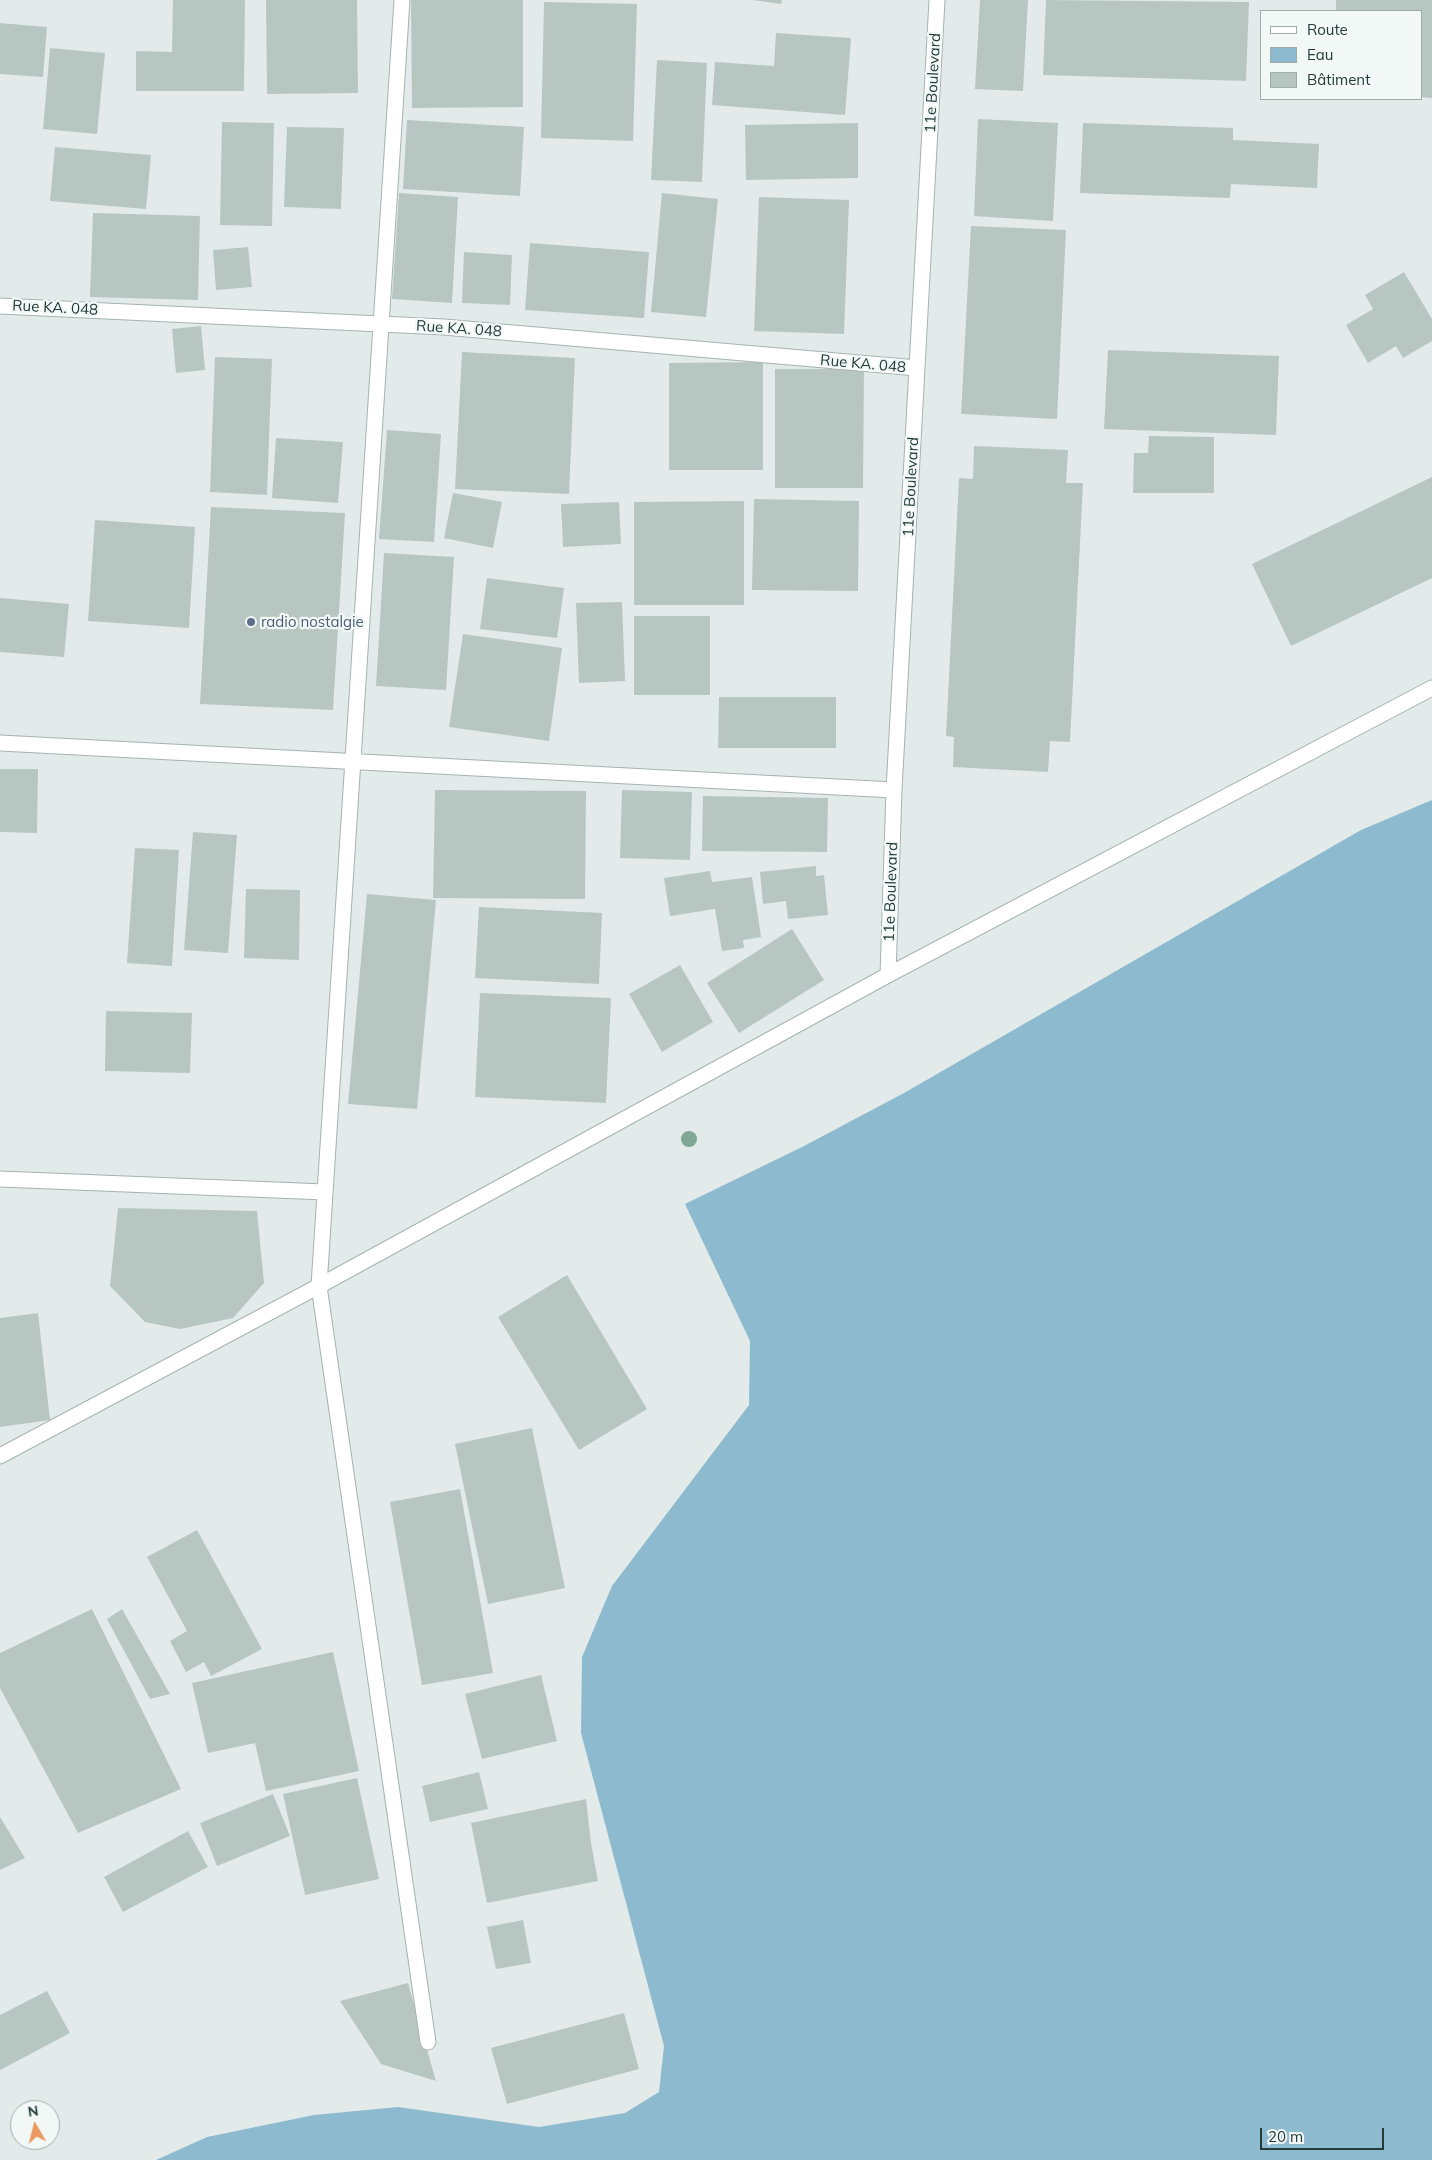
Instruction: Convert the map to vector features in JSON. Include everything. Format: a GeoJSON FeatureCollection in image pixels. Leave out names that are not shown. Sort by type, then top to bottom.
{"type":"FeatureCollection","features":[{"type":"Feature","properties":{"kind":"street"},"geometry":{"type":"LineString","coordinates":[[402,0],[319,1286],[428,2042]]}},
{"type":"Feature","properties":{"kind":"street","name":"11e Boulevard"},"geometry":{"type":"LineString","coordinates":[[888,975],[894,790],[937,0]]}},
{"type":"Feature","properties":{"kind":"street","name":"Rue KA. 048"},"geometry":{"type":"LineString","coordinates":[[0,306],[444,327],[917,368]]}},
{"type":"Feature","properties":{"kind":"street"},"geometry":{"type":"LineString","coordinates":[[0,1456],[319,1286],[888,975],[1432,688]]}},
{"type":"Feature","properties":{"kind":"street"},"geometry":{"type":"LineString","coordinates":[[0,743],[894,790]]}},
{"type":"Feature","properties":{"kind":"street"},"geometry":{"type":"LineString","coordinates":[[0,1179],[325,1192]]}},
{"type":"Feature","properties":{"kind":"water"},"geometry":{"type":"Polygon","coordinates":[[[1432,800],[1432,2160],[156,2160],[207,2137],[314,2115],[398,2107],[539,2127],[625,2113],[659,2092],[664,2046],[581,1733],[582,1657],[612,1586],[749,1405],[750,1341],[685,1204],[804,1146],[904,1093],[1361,830],[1432,800]]]}},
{"type":"Feature","properties":{"kind":"building"},"geometry":{"type":"Polygon","coordinates":[[[173,0],[245,0],[244,91],[136,91],[136,51],[172,52],[173,0]]]}},
{"type":"Feature","properties":{"kind":"building"},"geometry":{"type":"Polygon","coordinates":[[[266,0],[357,0],[358,93],[267,94],[266,0]]]}},
{"type":"Feature","properties":{"kind":"building"},"geometry":{"type":"Polygon","coordinates":[[[411,0],[523,0],[523,107],[412,108],[411,0]]]}},
{"type":"Feature","properties":{"kind":"building"},"geometry":{"type":"Polygon","coordinates":[[[753,0],[782,0],[781,4],[753,0]]]}},
{"type":"Feature","properties":{"kind":"building"},"geometry":{"type":"Polygon","coordinates":[[[980,0],[1028,0],[1023,91],[975,89],[980,0]]]}},
{"type":"Feature","properties":{"kind":"building"},"geometry":{"type":"Polygon","coordinates":[[[1046,0],[1249,2],[1246,81],[1043,75],[1046,0]]]}},
{"type":"Feature","properties":{"kind":"building"},"geometry":{"type":"Polygon","coordinates":[[[1336,0],[1432,0],[1432,98],[1422,97],[1422,10],[1336,10],[1336,0]]]}},
{"type":"Feature","properties":{"kind":"building"},"geometry":{"type":"Polygon","coordinates":[[[544,2],[637,4],[633,141],[541,138],[544,2]]]}},
{"type":"Feature","properties":{"kind":"building"},"geometry":{"type":"Polygon","coordinates":[[[0,23],[47,27],[43,77],[0,74],[0,23]]]}},
{"type":"Feature","properties":{"kind":"building"},"geometry":{"type":"Polygon","coordinates":[[[776,33],[851,38],[845,115],[712,105],[715,62],[774,66],[776,33]]]}},
{"type":"Feature","properties":{"kind":"building"},"geometry":{"type":"Polygon","coordinates":[[[50,48],[105,53],[97,134],[43,129],[50,48]]]}},
{"type":"Feature","properties":{"kind":"building"},"geometry":{"type":"Polygon","coordinates":[[[657,60],[707,63],[702,182],[651,180],[657,60]]]}},
{"type":"Feature","properties":{"kind":"building"},"geometry":{"type":"Polygon","coordinates":[[[978,119],[1058,123],[1053,221],[974,216],[978,119]]]}},
{"type":"Feature","properties":{"kind":"building"},"geometry":{"type":"Polygon","coordinates":[[[407,120],[524,127],[520,196],[403,189],[407,120]]]}},
{"type":"Feature","properties":{"kind":"building"},"geometry":{"type":"Polygon","coordinates":[[[222,122],[274,123],[272,226],[220,225],[222,122]]]}},
{"type":"Feature","properties":{"kind":"building"},"geometry":{"type":"Polygon","coordinates":[[[858,123],[858,178],[746,180],[745,125],[858,123]]]}},
{"type":"Feature","properties":{"kind":"building"},"geometry":{"type":"Polygon","coordinates":[[[1083,123],[1233,128],[1233,140],[1319,144],[1317,188],[1231,184],[1230,198],[1080,193],[1083,123]]]}},
{"type":"Feature","properties":{"kind":"building"},"geometry":{"type":"Polygon","coordinates":[[[287,127],[344,128],[341,209],[284,207],[287,127]]]}},
{"type":"Feature","properties":{"kind":"building"},"geometry":{"type":"Polygon","coordinates":[[[55,147],[151,155],[146,209],[50,201],[55,147]]]}},
{"type":"Feature","properties":{"kind":"building"},"geometry":{"type":"Polygon","coordinates":[[[399,193],[458,197],[452,303],[392,299],[399,193]]]}},
{"type":"Feature","properties":{"kind":"building"},"geometry":{"type":"Polygon","coordinates":[[[662,193],[718,199],[706,317],[651,312],[662,193]]]}},
{"type":"Feature","properties":{"kind":"building"},"geometry":{"type":"Polygon","coordinates":[[[759,197],[849,200],[844,334],[754,331],[759,197]]]}},
{"type":"Feature","properties":{"kind":"building"},"geometry":{"type":"Polygon","coordinates":[[[93,213],[200,216],[198,300],[90,297],[93,213]]]}},
{"type":"Feature","properties":{"kind":"building"},"geometry":{"type":"Polygon","coordinates":[[[971,226],[1066,230],[1057,419],[961,414],[971,226]]]}},
{"type":"Feature","properties":{"kind":"building"},"geometry":{"type":"Polygon","coordinates":[[[530,243],[649,252],[644,318],[525,310],[530,243]]]}},
{"type":"Feature","properties":{"kind":"building"},"geometry":{"type":"Polygon","coordinates":[[[248,247],[252,287],[216,290],[213,250],[248,247]]]}},
{"type":"Feature","properties":{"kind":"building"},"geometry":{"type":"Polygon","coordinates":[[[464,252],[512,255],[510,305],[462,303],[464,252]]]}},
{"type":"Feature","properties":{"kind":"building"},"geometry":{"type":"Polygon","coordinates":[[[1404,272],[1432,319],[1432,341],[1403,358],[1396,346],[1368,363],[1346,325],[1373,309],[1365,295],[1404,272]]]}},
{"type":"Feature","properties":{"kind":"building"},"geometry":{"type":"Polygon","coordinates":[[[201,326],[205,370],[176,373],[172,329],[201,326]]]}},
{"type":"Feature","properties":{"kind":"building"},"geometry":{"type":"Polygon","coordinates":[[[1108,350],[1279,356],[1276,435],[1104,429],[1108,350]]]}},
{"type":"Feature","properties":{"kind":"building"},"geometry":{"type":"Polygon","coordinates":[[[462,352],[575,358],[569,494],[455,489],[462,352]]]}},
{"type":"Feature","properties":{"kind":"building"},"geometry":{"type":"Polygon","coordinates":[[[215,357],[272,359],[267,495],[210,492],[215,357]]]}},
{"type":"Feature","properties":{"kind":"building"},"geometry":{"type":"Polygon","coordinates":[[[763,362],[763,470],[669,470],[669,363],[763,362]]]}},
{"type":"Feature","properties":{"kind":"building"},"geometry":{"type":"Polygon","coordinates":[[[775,369],[864,369],[863,488],[775,488],[775,369]]]}},
{"type":"Feature","properties":{"kind":"building"},"geometry":{"type":"Polygon","coordinates":[[[387,430],[441,434],[434,542],[379,539],[387,430]]]}},
{"type":"Feature","properties":{"kind":"building"},"geometry":{"type":"Polygon","coordinates":[[[1149,436],[1214,437],[1214,493],[1133,493],[1134,453],[1148,453],[1149,436]]]}},
{"type":"Feature","properties":{"kind":"building"},"geometry":{"type":"Polygon","coordinates":[[[276,438],[343,442],[338,503],[272,498],[276,438]]]}},
{"type":"Feature","properties":{"kind":"building"},"geometry":{"type":"Polygon","coordinates":[[[974,446],[1068,450],[1066,483],[1083,483],[1070,742],[1050,741],[1048,772],[953,767],[954,737],[946,736],[959,478],[973,479],[974,446]]]}},
{"type":"Feature","properties":{"kind":"building"},"geometry":{"type":"Polygon","coordinates":[[[1432,477],[1432,578],[1291,646],[1252,564],[1432,477]]]}},
{"type":"Feature","properties":{"kind":"building"},"geometry":{"type":"Polygon","coordinates":[[[453,493],[502,502],[493,548],[444,538],[453,493]]]}},
{"type":"Feature","properties":{"kind":"building"},"geometry":{"type":"Polygon","coordinates":[[[754,499],[859,501],[858,591],[752,590],[754,499]]]}},
{"type":"Feature","properties":{"kind":"building"},"geometry":{"type":"Polygon","coordinates":[[[744,501],[744,605],[634,605],[634,502],[744,501]]]}},
{"type":"Feature","properties":{"kind":"building"},"geometry":{"type":"Polygon","coordinates":[[[619,502],[621,544],[563,547],[561,504],[619,502]]]}},
{"type":"Feature","properties":{"kind":"building"},"geometry":{"type":"Polygon","coordinates":[[[211,507],[345,513],[333,710],[200,704],[211,507]]]}},
{"type":"Feature","properties":{"kind":"building"},"geometry":{"type":"Polygon","coordinates":[[[95,520],[195,527],[189,628],[88,621],[95,520]]]}},
{"type":"Feature","properties":{"kind":"building"},"geometry":{"type":"Polygon","coordinates":[[[384,553],[454,557],[446,690],[376,686],[384,553]]]}},
{"type":"Feature","properties":{"kind":"building"},"geometry":{"type":"Polygon","coordinates":[[[487,578],[564,588],[557,638],[480,629],[487,578]]]}},
{"type":"Feature","properties":{"kind":"building"},"geometry":{"type":"Polygon","coordinates":[[[0,598],[69,604],[64,657],[0,652],[0,598]]]}},
{"type":"Feature","properties":{"kind":"building"},"geometry":{"type":"Polygon","coordinates":[[[622,602],[625,681],[579,683],[576,603],[622,602]]]}},
{"type":"Feature","properties":{"kind":"building"},"geometry":{"type":"Polygon","coordinates":[[[634,616],[710,616],[710,695],[634,695],[634,616]]]}},
{"type":"Feature","properties":{"kind":"building"},"geometry":{"type":"Polygon","coordinates":[[[463,634],[562,648],[549,741],[449,727],[463,634]]]}},
{"type":"Feature","properties":{"kind":"building"},"geometry":{"type":"Polygon","coordinates":[[[719,697],[836,697],[836,748],[718,748],[719,697]]]}},
{"type":"Feature","properties":{"kind":"building"},"geometry":{"type":"Polygon","coordinates":[[[0,769],[38,769],[37,833],[0,832],[0,769]]]}},
{"type":"Feature","properties":{"kind":"building"},"geometry":{"type":"Polygon","coordinates":[[[435,790],[586,791],[585,899],[433,898],[435,790]]]}},
{"type":"Feature","properties":{"kind":"building"},"geometry":{"type":"Polygon","coordinates":[[[622,790],[692,792],[690,860],[620,858],[622,790]]]}},
{"type":"Feature","properties":{"kind":"building"},"geometry":{"type":"Polygon","coordinates":[[[703,796],[828,798],[827,852],[702,851],[703,796]]]}},
{"type":"Feature","properties":{"kind":"building"},"geometry":{"type":"Polygon","coordinates":[[[193,832],[237,835],[228,953],[184,950],[193,832]]]}},
{"type":"Feature","properties":{"kind":"building"},"geometry":{"type":"Polygon","coordinates":[[[135,848],[179,850],[172,966],[127,963],[135,848]]]}},
{"type":"Feature","properties":{"kind":"building"},"geometry":{"type":"Polygon","coordinates":[[[816,866],[816,876],[824,875],[828,915],[788,919],[786,901],[763,904],[760,872],[816,866]]]}},
{"type":"Feature","properties":{"kind":"building"},"geometry":{"type":"Polygon","coordinates":[[[710,871],[712,882],[752,877],[761,937],[743,940],[744,948],[722,951],[715,909],[670,916],[664,878],[710,871]]]}},
{"type":"Feature","properties":{"kind":"building"},"geometry":{"type":"Polygon","coordinates":[[[246,889],[300,890],[299,960],[244,958],[246,889]]]}},
{"type":"Feature","properties":{"kind":"building"},"geometry":{"type":"Polygon","coordinates":[[[367,894],[436,900],[417,1109],[348,1104],[367,894]]]}},
{"type":"Feature","properties":{"kind":"building"},"geometry":{"type":"Polygon","coordinates":[[[479,907],[602,913],[599,984],[475,978],[479,907]]]}},
{"type":"Feature","properties":{"kind":"building"},"geometry":{"type":"Polygon","coordinates":[[[792,929],[824,980],[739,1033],[707,983],[792,929]]]}},
{"type":"Feature","properties":{"kind":"building"},"geometry":{"type":"Polygon","coordinates":[[[680,965],[713,1022],[662,1052],[629,994],[680,965]]]}},
{"type":"Feature","properties":{"kind":"building"},"geometry":{"type":"Polygon","coordinates":[[[480,993],[611,998],[606,1103],[475,1097],[480,993]]]}},
{"type":"Feature","properties":{"kind":"building"},"geometry":{"type":"Polygon","coordinates":[[[106,1011],[192,1013],[190,1073],[105,1071],[106,1011]]]}},
{"type":"Feature","properties":{"kind":"building"},"geometry":{"type":"Polygon","coordinates":[[[118,1208],[257,1211],[264,1283],[233,1318],[180,1329],[145,1322],[110,1286],[118,1208]]]}},
{"type":"Feature","properties":{"kind":"building"},"geometry":{"type":"Polygon","coordinates":[[[567,1275],[647,1409],[579,1450],[498,1317],[567,1275]]]}},
{"type":"Feature","properties":{"kind":"building"},"geometry":{"type":"Polygon","coordinates":[[[38,1313],[50,1420],[0,1427],[0,1318],[38,1313]]]}},
{"type":"Feature","properties":{"kind":"building"},"geometry":{"type":"Polygon","coordinates":[[[532,1428],[565,1588],[488,1604],[455,1444],[532,1428]]]}},
{"type":"Feature","properties":{"kind":"building"},"geometry":{"type":"Polygon","coordinates":[[[460,1489],[493,1673],[422,1685],[390,1502],[460,1489]]]}},
{"type":"Feature","properties":{"kind":"building"},"geometry":{"type":"Polygon","coordinates":[[[197,1530],[262,1649],[211,1676],[204,1662],[186,1672],[170,1641],[187,1631],[147,1557],[197,1530]]]}},
{"type":"Feature","properties":{"kind":"building"},"geometry":{"type":"Polygon","coordinates":[[[92,1609],[181,1789],[78,1833],[0,1688],[0,1653],[92,1609]]]}},
{"type":"Feature","properties":{"kind":"building"},"geometry":{"type":"Polygon","coordinates":[[[122,1609],[170,1694],[150,1699],[107,1619],[122,1609]]]}},
{"type":"Feature","properties":{"kind":"building"},"geometry":{"type":"Polygon","coordinates":[[[333,1652],[359,1771],[266,1791],[255,1743],[208,1753],[192,1683],[333,1652]]]}},
{"type":"Feature","properties":{"kind":"building"},"geometry":{"type":"Polygon","coordinates":[[[541,1675],[557,1741],[482,1759],[465,1694],[541,1675]]]}},
{"type":"Feature","properties":{"kind":"building"},"geometry":{"type":"Polygon","coordinates":[[[479,1772],[488,1809],[430,1822],[422,1786],[479,1772]]]}},
{"type":"Feature","properties":{"kind":"building"},"geometry":{"type":"Polygon","coordinates":[[[357,1778],[379,1879],[305,1895],[283,1794],[357,1778]]]}},
{"type":"Feature","properties":{"kind":"building"},"geometry":{"type":"Polygon","coordinates":[[[273,1794],[290,1836],[217,1866],[200,1823],[273,1794]]]}},
{"type":"Feature","properties":{"kind":"building"},"geometry":{"type":"Polygon","coordinates":[[[586,1799],[598,1881],[487,1903],[471,1823],[586,1799]]]}},
{"type":"Feature","properties":{"kind":"building"},"geometry":{"type":"Polygon","coordinates":[[[0,1817],[25,1858],[0,1870],[0,1817]]]}},
{"type":"Feature","properties":{"kind":"building"},"geometry":{"type":"Polygon","coordinates":[[[188,1831],[208,1867],[123,1912],[104,1877],[188,1831]]]}},
{"type":"Feature","properties":{"kind":"building"},"geometry":{"type":"Polygon","coordinates":[[[523,1920],[531,1963],[496,1969],[487,1927],[523,1920]]]}},
{"type":"Feature","properties":{"kind":"building"},"geometry":{"type":"Polygon","coordinates":[[[408,1983],[436,2081],[381,2064],[340,2001],[408,1983]]]}},
{"type":"Feature","properties":{"kind":"building"},"geometry":{"type":"Polygon","coordinates":[[[47,1991],[70,2033],[0,2070],[0,2015],[47,1991]]]}},
{"type":"Feature","properties":{"kind":"building"},"geometry":{"type":"Polygon","coordinates":[[[624,2013],[639,2069],[507,2104],[491,2048],[624,2013]]]}},
{"type":"Feature","properties":{"kind":"place","name":"radio nostalgie"},"geometry":{"type":"Point","coordinates":[251,622]}}]}
